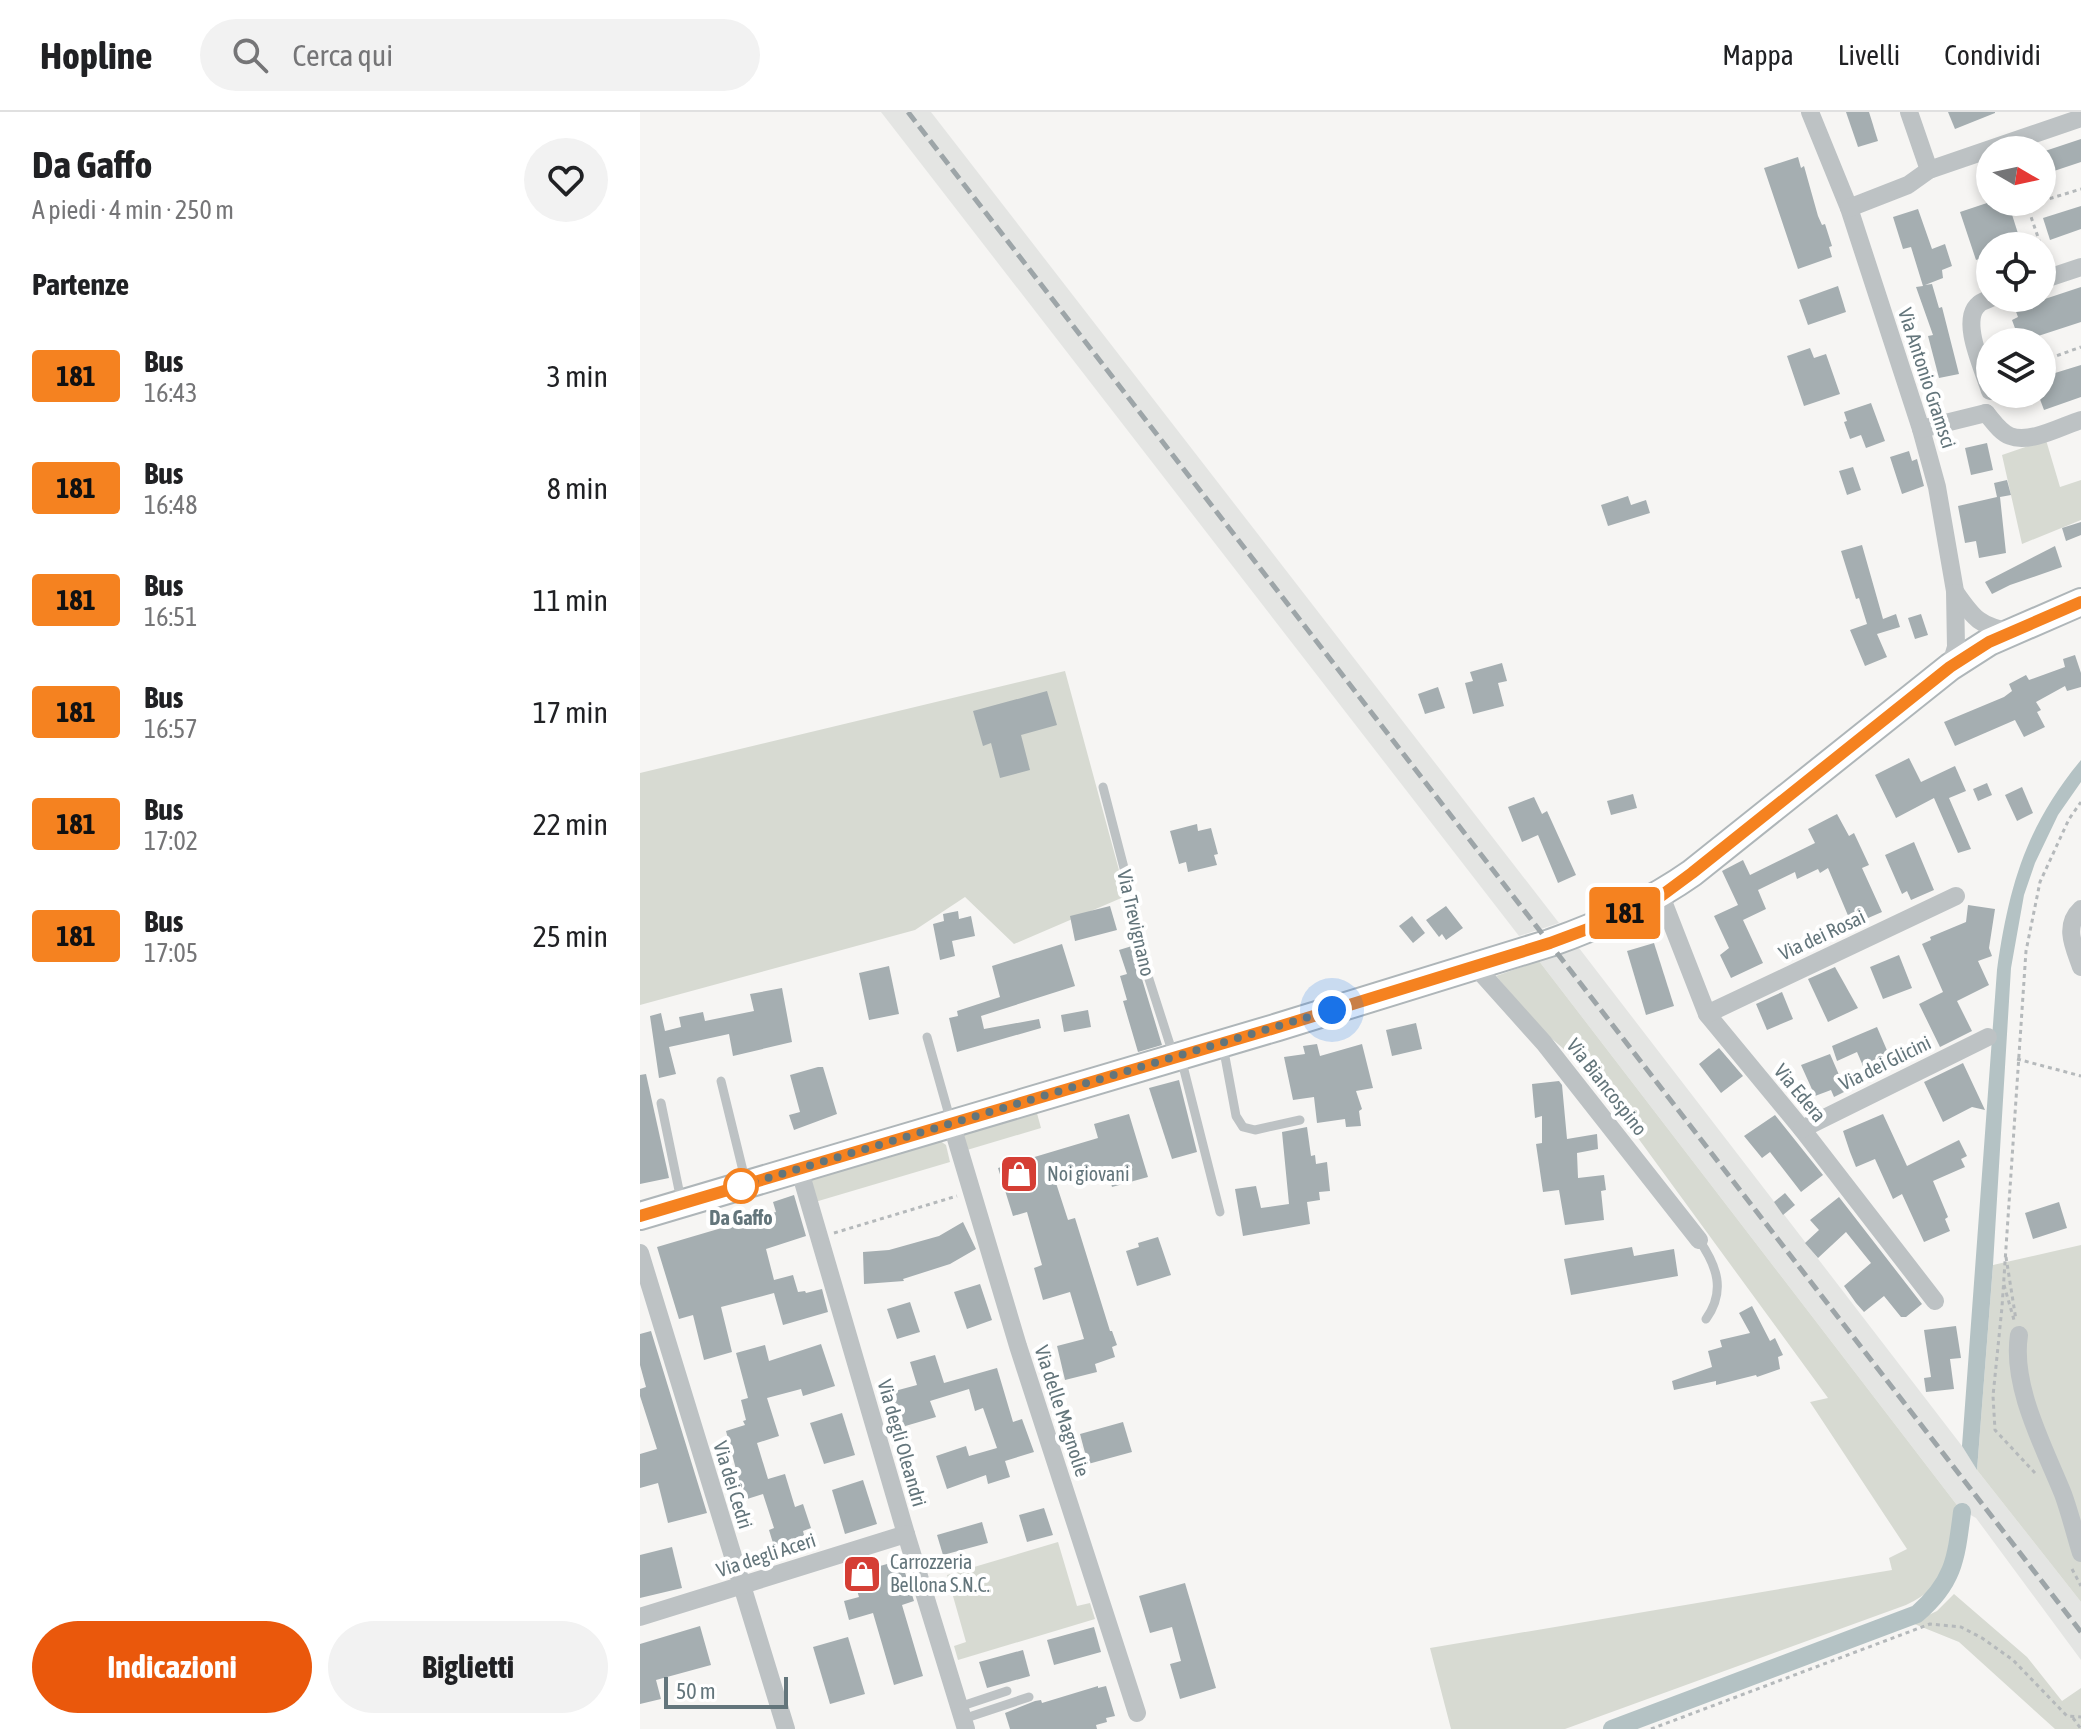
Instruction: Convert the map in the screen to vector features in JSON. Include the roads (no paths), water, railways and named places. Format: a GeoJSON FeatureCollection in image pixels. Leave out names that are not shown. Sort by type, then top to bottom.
{"type":"FeatureCollection","features":[{"type":"Feature","properties":{"kind":"main road"},"geometry":{"type":"LineString","coordinates":[[640,1216],[1574,935],[1661,896],[1950,667],[1989,642],[2081,602]]}},
{"type":"Feature","properties":{"kind":"street","name":"Via Antonio Gramsci"},"geometry":{"type":"LineString","coordinates":[[1810,112],[1849,208],[1937,487],[1955,591],[1956,647],[1950,667]]}},
{"type":"Feature","properties":{"kind":"street"},"geometry":{"type":"LineString","coordinates":[[1909,112],[1929,170]]}},
{"type":"Feature","properties":{"kind":"street"},"geometry":{"type":"LineString","coordinates":[[1849,208],[1908,185],[1929,170],[2081,118]]}},
{"type":"Feature","properties":{"kind":"street"},"geometry":{"type":"LineString","coordinates":[[2056,275],[2081,267]]}},
{"type":"Feature","properties":{"kind":"street"},"geometry":{"type":"LineString","coordinates":[[1976,308],[1970,325],[1976,345]]}},
{"type":"Feature","properties":{"kind":"street"},"geometry":{"type":"LineString","coordinates":[[1986,413],[1987,408]]}},
{"type":"Feature","properties":{"kind":"street"},"geometry":{"type":"LineString","coordinates":[[1921,429],[1986,413]]}},
{"type":"Feature","properties":{"kind":"street"},"geometry":{"type":"LineString","coordinates":[[1986,413],[2012,438],[2033,436],[2081,420]]}},
{"type":"Feature","properties":{"kind":"street"},"geometry":{"type":"LineString","coordinates":[[1955,591],[1972,617],[1987,627],[2011,632]]}},
{"type":"Feature","properties":{"kind":"street","name":"Via Edera"},"geometry":{"type":"LineString","coordinates":[[1661,896],[1707,1014],[1802,1129],[1935,1301]]}},
{"type":"Feature","properties":{"kind":"street","name":"Via dei Rosai"},"geometry":{"type":"LineString","coordinates":[[1707,1014],[1956,896]]}},
{"type":"Feature","properties":{"kind":"street"},"geometry":{"type":"LineString","coordinates":[[2081,909],[2070,926],[2081,967]]}},
{"type":"Feature","properties":{"kind":"street","name":"Via Biancospino"},"geometry":{"type":"LineString","coordinates":[[1475,966],[1579,1085],[1699,1240]]}},
{"type":"Feature","properties":{"kind":"street","name":"Via dei Glicini"},"geometry":{"type":"LineString","coordinates":[[1802,1129],[1988,1037]]}},
{"type":"Feature","properties":{"kind":"street","name":"Via delle Magnolie"},"geometry":{"type":"LineString","coordinates":[[951,1122],[1023,1361],[1137,1713]]}},
{"type":"Feature","properties":{"kind":"street","name":"Via degli Oleandri"},"geometry":{"type":"LineString","coordinates":[[799,1168],[963,1718]]}},
{"type":"Feature","properties":{"kind":"street","name":"Via dei Cedri"},"geometry":{"type":"LineString","coordinates":[[640,1253],[786,1729]]}},
{"type":"Feature","properties":{"kind":"street"},"geometry":{"type":"LineString","coordinates":[[2019,1335],[2016,1353],[2030,1412],[2065,1499],[2075,1558]]}},
{"type":"Feature","properties":{"kind":"street","name":"Via degli Aceri"},"geometry":{"type":"LineString","coordinates":[[640,1617],[906,1534]]}},
{"type":"Feature","properties":{"kind":"lane","name":"Via Trevignano"},"geometry":{"type":"LineString","coordinates":[[1103,787],[1137,918],[1140,951],[1177,1056],[1220,1212]]}},
{"type":"Feature","properties":{"kind":"lane"},"geometry":{"type":"LineString","coordinates":[[927,1037],[951,1122]]}},
{"type":"Feature","properties":{"kind":"lane"},"geometry":{"type":"LineString","coordinates":[[1223,1043],[1236,1116],[1243,1127],[1255,1130],[1300,1120]]}},
{"type":"Feature","properties":{"kind":"lane"},"geometry":{"type":"LineString","coordinates":[[721,1081],[746,1184]]}},
{"type":"Feature","properties":{"kind":"lane"},"geometry":{"type":"LineString","coordinates":[[661,1103],[682,1203]]}},
{"type":"Feature","properties":{"kind":"lane"},"geometry":{"type":"LineString","coordinates":[[1699,1240],[1713,1259],[1718,1282],[1714,1308],[1706,1319]]}},
{"type":"Feature","properties":{"kind":"lane"},"geometry":{"type":"LineString","coordinates":[[963,1718],[1007,1691]]}},
{"type":"Feature","properties":{"kind":"lane"},"geometry":{"type":"LineString","coordinates":[[963,1718],[1029,1697]]}},
{"type":"Feature","properties":{"kind":"waterway"},"geometry":{"type":"LineString","coordinates":[[1612,1729],[1917,1614],[1939,1591],[1951,1569],[1962,1512]]}},
{"type":"Feature","properties":{"kind":"railway"},"geometry":{"type":"LineString","coordinates":[[908,112],[2081,1632]]}},
{"type":"Feature","properties":{"kind":"place","name":"Noi giovani"},"geometry":{"type":"Point","coordinates":[1019,1174]}},
{"type":"Feature","properties":{"kind":"place","name":"Da Gaffo"},"geometry":{"type":"Point","coordinates":[741,1186]}},
{"type":"Feature","properties":{"kind":"place","name":"Carrozzeria Bellona S.N.C."},"geometry":{"type":"Point","coordinates":[862,1574]}}]}
